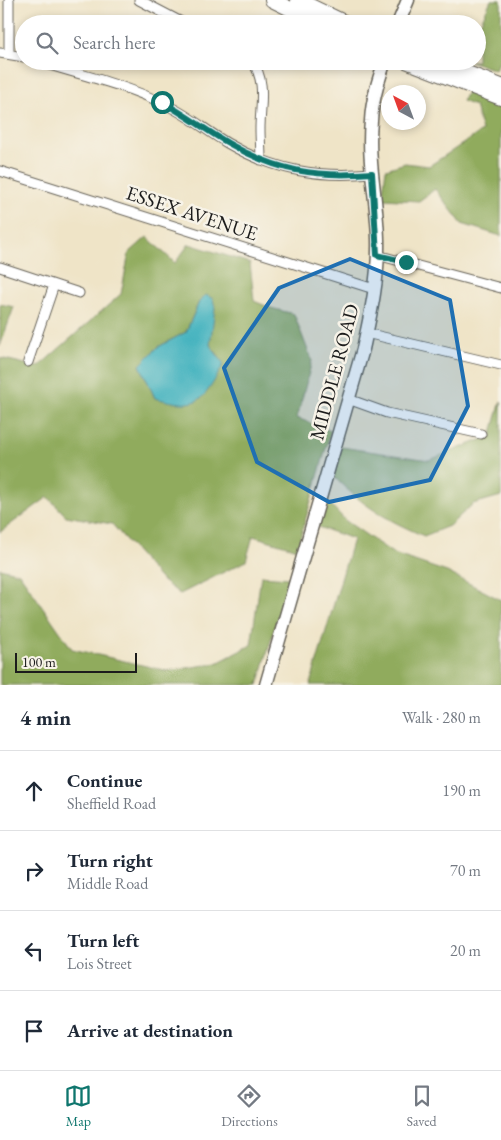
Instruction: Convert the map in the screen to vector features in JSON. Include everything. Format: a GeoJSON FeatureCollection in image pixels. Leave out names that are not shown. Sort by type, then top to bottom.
{"type":"FeatureCollection","features":[{"type":"Feature","properties":{"kind":"main road"},"geometry":{"type":"LineString","coordinates":[[272,0],[303,15]]}},
{"type":"Feature","properties":{"kind":"main road"},"geometry":{"type":"LineString","coordinates":[[298,0],[329,15]]}},
{"type":"Feature","properties":{"kind":"main road"},"geometry":{"type":"LineString","coordinates":[[402,15],[408,0]]}},
{"type":"Feature","properties":{"kind":"main road","name":"MIDDLE ROAD"},"geometry":{"type":"LineString","coordinates":[[266,685],[366,333],[374,288],[377,255],[371,119],[382,70]]}},
{"type":"Feature","properties":{"kind":"main road"},"geometry":{"type":"LineString","coordinates":[[429,70],[501,98]]}},
{"type":"Feature","properties":{"kind":"main road"},"geometry":{"type":"LineString","coordinates":[[459,70],[501,86]]}},
{"type":"Feature","properties":{"kind":"street"},"geometry":{"type":"LineString","coordinates":[[4,54],[9,0]]}},
{"type":"Feature","properties":{"kind":"street"},"geometry":{"type":"LineString","coordinates":[[139,0],[168,15]]}},
{"type":"Feature","properties":{"kind":"street"},"geometry":{"type":"LineString","coordinates":[[64,70],[162,102],[226,142],[262,160],[312,174],[349,175],[372,173]]}},
{"type":"Feature","properties":{"kind":"street"},"geometry":{"type":"LineString","coordinates":[[258,70],[262,89],[260,128],[262,160]]}},
{"type":"Feature","properties":{"kind":"street","name":"ESSEX AVENUE"},"geometry":{"type":"LineString","coordinates":[[0,171],[374,288]]}},
{"type":"Feature","properties":{"kind":"street"},"geometry":{"type":"LineString","coordinates":[[377,255],[501,288]]}},
{"type":"Feature","properties":{"kind":"street"},"geometry":{"type":"LineString","coordinates":[[0,267],[79,293]]}},
{"type":"Feature","properties":{"kind":"street"},"geometry":{"type":"LineString","coordinates":[[28,362],[54,285]]}},
{"type":"Feature","properties":{"kind":"street"},"geometry":{"type":"LineString","coordinates":[[366,333],[501,364]]}},
{"type":"Feature","properties":{"kind":"street"},"geometry":{"type":"LineString","coordinates":[[348,399],[395,415],[481,434]]}},
{"type":"Feature","properties":{"kind":"highlighted area"},"geometry":{"type":"Polygon","coordinates":[[[350,259],[450,300],[468,406],[430,480],[329,502],[257,462],[224,368],[279,288],[350,259]]]}},
{"type":"Feature","properties":{"kind":"green space"},"geometry":{"type":"Polygon","coordinates":[[[491,0],[501,0],[501,59],[495,70],[486,67],[486,15],[484,15],[491,0]]]}},
{"type":"Feature","properties":{"kind":"green space"},"geometry":{"type":"Polygon","coordinates":[[[468,91],[501,103],[501,236],[462,224],[435,189],[419,201],[382,199],[386,169],[405,163],[429,166],[482,131],[475,106],[462,101],[468,91]]]}},
{"type":"Feature","properties":{"kind":"green space"},"geometry":{"type":"Polygon","coordinates":[[[147,237],[175,263],[189,244],[250,263],[254,301],[294,314],[312,361],[297,418],[331,431],[297,549],[253,536],[246,561],[180,594],[160,579],[112,524],[66,516],[48,497],[0,532],[0,358],[38,367],[121,294],[129,253],[147,237]],[[199,302],[186,332],[158,347],[140,365],[155,398],[219,356],[210,345],[199,302]]]}},
{"type":"Feature","properties":{"kind":"green space"},"geometry":{"type":"Polygon","coordinates":[[[0,304],[14,307],[0,346],[0,304]]]}},
{"type":"Feature","properties":{"kind":"green space"},"geometry":{"type":"Polygon","coordinates":[[[501,401],[501,496],[473,504],[449,526],[424,536],[375,511],[354,496],[333,476],[341,447],[429,460],[491,436],[501,401]]]}},
{"type":"Feature","properties":{"kind":"green space"},"geometry":{"type":"Polygon","coordinates":[[[325,499],[346,521],[394,554],[447,572],[501,600],[501,685],[310,685],[353,539],[318,527],[325,499]]]}},
{"type":"Feature","properties":{"kind":"green space"},"geometry":{"type":"Polygon","coordinates":[[[0,568],[19,573],[72,649],[168,671],[217,663],[251,645],[261,576],[289,578],[258,685],[0,685],[0,568]]]}},
{"type":"Feature","properties":{"kind":"water"},"geometry":{"type":"Polygon","coordinates":[[[206,295],[213,299],[215,308],[210,345],[224,364],[205,395],[198,400],[191,403],[182,403],[155,398],[140,365],[158,347],[186,332],[199,302],[206,295]]]}},
{"type":"Feature","properties":{"kind":"route"},"geometry":{"type":"LineString","coordinates":[[162,102],[242,151],[276,166],[312,174],[349,175],[372,173],[378,241],[377,255],[406,262]]}}]}
